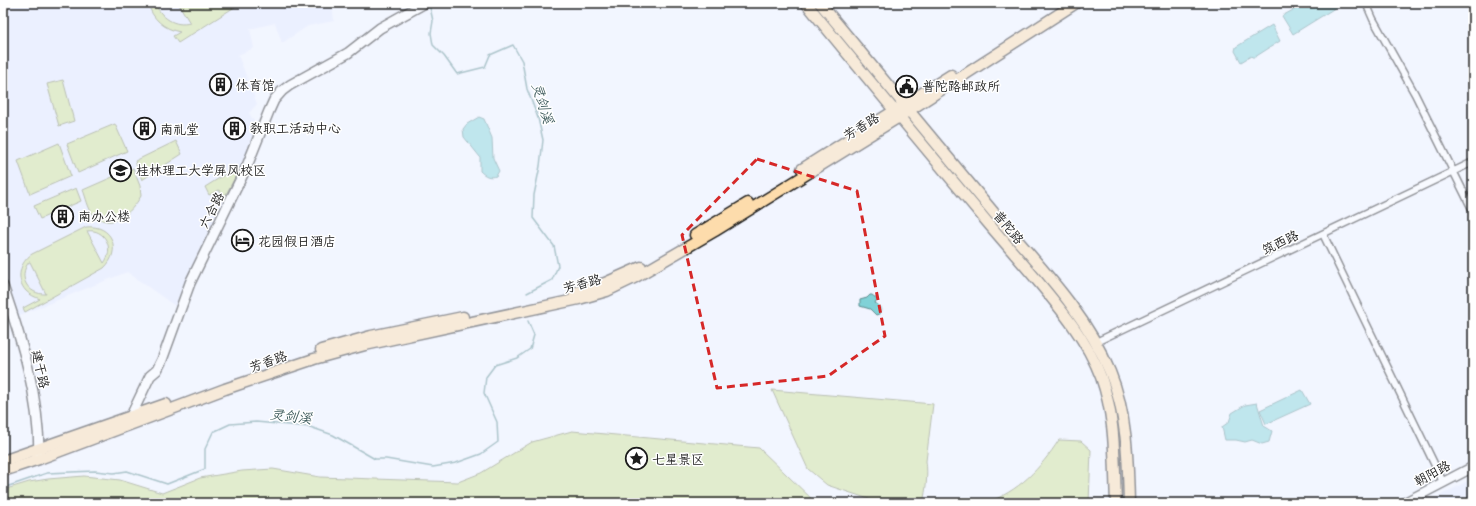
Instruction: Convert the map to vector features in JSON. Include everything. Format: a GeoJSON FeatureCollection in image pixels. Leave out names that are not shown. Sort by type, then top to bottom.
{"type":"FeatureCollection","features":[{"type":"Feature","properties":{"kind":"main road","name":"普陀路"},"geometry":{"type":"LineString","coordinates":[[806,3],[1050,296],[1077,331],[1090,352],[1101,376],[1107,396],[1112,420],[1115,447],[1116,503]]}},
{"type":"Feature","properties":{"kind":"main road","name":"普陀路"},"geometry":{"type":"LineString","coordinates":[[820,3],[1071,304],[1096,342],[1115,386],[1124,419],[1129,503]]}},
{"type":"Feature","properties":{"kind":"main road","name":"芳香路"},"geometry":{"type":"LineString","coordinates":[[39,455],[320,350],[378,335],[576,293],[605,283],[650,262],[897,114],[1066,3]]}},
{"type":"Feature","properties":{"kind":"main road","name":"芳香路"},"geometry":{"type":"LineString","coordinates":[[906,108],[1076,3]]}},
{"type":"Feature","properties":{"kind":"main road"},"geometry":{"type":"LineString","coordinates":[[3,461],[39,455]]}},
{"type":"Feature","properties":{"kind":"main road"},"geometry":{"type":"LineString","coordinates":[[3,471],[39,455]]}},
{"type":"Feature","properties":{"kind":"street"},"geometry":{"type":"LineString","coordinates":[[1366,3],[1373,19],[1415,94],[1473,211]]}},
{"type":"Feature","properties":{"kind":"street","name":"六合路"},"geometry":{"type":"LineString","coordinates":[[128,421],[150,376],[162,360],[190,283],[247,166],[274,100],[290,85],[348,52],[380,28],[424,4]]}},
{"type":"Feature","properties":{"kind":"street","name":"筑西路"},"geometry":{"type":"LineString","coordinates":[[1096,342],[1473,162]]}},
{"type":"Feature","properties":{"kind":"street"},"geometry":{"type":"LineString","coordinates":[[1323,234],[1443,482]]}},
{"type":"Feature","properties":{"kind":"street","name":"建干路"},"geometry":{"type":"LineString","coordinates":[[3,286],[17,327],[32,382],[37,414],[39,455]]}},
{"type":"Feature","properties":{"kind":"street","name":"朝阳路"},"geometry":{"type":"LineString","coordinates":[[1404,503],[1473,467]]}},
{"type":"Feature","properties":{"kind":"highlighted area"},"geometry":{"type":"Polygon","coordinates":[[[757,159],[857,191],[885,336],[828,376],[717,388],[682,235],[757,159]]]}},
{"type":"Feature","properties":{"kind":"shaded area","name":"桂林理工大学屏风校区"},"geometry":{"type":"Polygon","coordinates":[[[3,3],[337,3],[332,4],[334,21],[308,26],[282,43],[275,23],[250,29],[254,48],[238,55],[257,104],[249,113],[257,126],[234,185],[175,306],[127,272],[18,316],[3,268],[3,3]]]}},
{"type":"Feature","properties":{"kind":"shaded area"},"geometry":{"type":"Polygon","coordinates":[[[1473,478],[1473,503],[1426,503],[1453,489],[1473,478]]]}},
{"type":"Feature","properties":{"kind":"green space"},"geometry":{"type":"Polygon","coordinates":[[[148,3],[155,3],[161,13],[169,20],[179,24],[184,24],[190,23],[178,3],[241,3],[178,43],[173,36],[180,32],[164,26],[152,14],[148,3]]]}},
{"type":"Feature","properties":{"kind":"green space"},"geometry":{"type":"Polygon","coordinates":[[[63,80],[74,121],[59,126],[47,84],[63,80]]]}},
{"type":"Feature","properties":{"kind":"green space"},"geometry":{"type":"Polygon","coordinates":[[[115,124],[127,151],[78,173],[67,144],[115,124]]]}},
{"type":"Feature","properties":{"kind":"green space"},"geometry":{"type":"Polygon","coordinates":[[[176,141],[182,154],[142,180],[135,161],[176,141]]]}},
{"type":"Feature","properties":{"kind":"green space"},"geometry":{"type":"Polygon","coordinates":[[[59,143],[71,176],[30,194],[18,161],[59,143]]]}},
{"type":"Feature","properties":{"kind":"green space"},"geometry":{"type":"Polygon","coordinates":[[[133,168],[140,186],[141,196],[132,209],[114,221],[100,219],[93,214],[88,206],[83,190],[133,168]]]}},
{"type":"Feature","properties":{"kind":"green space"},"geometry":{"type":"Polygon","coordinates":[[[234,169],[238,172],[224,198],[219,190],[209,195],[205,187],[234,169]]]}},
{"type":"Feature","properties":{"kind":"green space"},"geometry":{"type":"Polygon","coordinates":[[[76,188],[81,201],[40,219],[34,206],[76,188]]]}},
{"type":"Feature","properties":{"kind":"green space"},"geometry":{"type":"Polygon","coordinates":[[[86,227],[95,227],[103,230],[112,240],[113,247],[113,254],[110,261],[104,268],[25,312],[23,308],[40,299],[26,291],[20,276],[20,271],[24,261],[32,254],[86,227]],[[87,231],[104,263],[109,252],[106,241],[99,233],[87,231]],[[30,262],[24,273],[26,284],[34,292],[46,294],[30,262]]]}},
{"type":"Feature","properties":{"kind":"green space"},"geometry":{"type":"Polygon","coordinates":[[[772,390],[933,404],[926,461],[927,472],[923,503],[875,503],[869,499],[827,485],[808,469],[772,390]]]}},
{"type":"Feature","properties":{"kind":"green space","name":"七星景区"},"geometry":{"type":"Polygon","coordinates":[[[572,431],[759,448],[816,503],[3,503],[3,490],[29,482],[84,476],[120,480],[162,493],[200,478],[242,471],[273,469],[320,477],[458,482],[481,473],[532,442],[572,431]]]}},
{"type":"Feature","properties":{"kind":"green space"},"geometry":{"type":"Polygon","coordinates":[[[1059,440],[1081,441],[1091,450],[1089,503],[986,503],[1009,492],[1028,478],[1052,451],[1059,440]]]}},
{"type":"Feature","properties":{"kind":"water"},"geometry":{"type":"Polygon","coordinates":[[[1306,3],[1343,3],[1293,34],[1282,16],[1306,3]]]}},
{"type":"Feature","properties":{"kind":"water"},"geometry":{"type":"Polygon","coordinates":[[[1272,25],[1280,41],[1255,57],[1251,56],[1241,62],[1235,51],[1236,47],[1272,25]]]}},
{"type":"Feature","properties":{"kind":"water"},"geometry":{"type":"Polygon","coordinates":[[[479,117],[484,119],[492,138],[493,158],[499,171],[496,176],[487,176],[480,171],[480,157],[464,137],[463,129],[467,124],[479,117]]]}},
{"type":"Feature","properties":{"kind":"water"},"geometry":{"type":"Polygon","coordinates":[[[870,295],[877,299],[875,303],[881,307],[881,313],[876,315],[870,309],[860,306],[860,300],[867,298],[870,295]]]}},
{"type":"Feature","properties":{"kind":"water"},"geometry":{"type":"Polygon","coordinates":[[[1302,390],[1310,404],[1266,424],[1260,410],[1302,390]]]}},
{"type":"Feature","properties":{"kind":"water"},"geometry":{"type":"Polygon","coordinates":[[[1257,403],[1264,426],[1272,431],[1269,442],[1262,444],[1252,440],[1245,442],[1225,440],[1222,427],[1229,422],[1232,413],[1245,405],[1257,403]]]}},
{"type":"Feature","properties":{"kind":"waterway","name":"灵剑溪"},"geometry":{"type":"LineString","coordinates":[[429,3],[433,21],[431,33],[433,45],[444,56],[457,74],[485,67],[490,55],[513,45],[522,61],[527,89],[538,118],[543,140],[540,166],[534,195],[533,218],[554,246],[558,266],[552,280],[527,293]]}},
{"type":"Feature","properties":{"kind":"waterway","name":"灵剑溪"},"geometry":{"type":"LineString","coordinates":[[3,488],[47,473],[95,471],[114,473],[127,471],[167,484],[205,469],[205,449],[213,432],[230,424],[256,422],[310,427],[333,435],[375,459],[386,459],[433,467],[456,463],[481,454],[498,442],[497,422],[484,393],[486,377],[495,365],[517,358],[530,349],[534,335],[528,321]]}},
{"type":"Feature","properties":{"kind":"place","name":"体育馆"},"geometry":{"type":"Point","coordinates":[220,85]}},
{"type":"Feature","properties":{"kind":"place","name":"普陀路邮政所"},"geometry":{"type":"Point","coordinates":[906,86]}},
{"type":"Feature","properties":{"kind":"place","name":"教职工活动中心"},"geometry":{"type":"Point","coordinates":[235,128]}},
{"type":"Feature","properties":{"kind":"place","name":"南礼堂"},"geometry":{"type":"Point","coordinates":[145,129]}},
{"type":"Feature","properties":{"kind":"place","name":"桂林理工大学屏风校区"},"geometry":{"type":"Point","coordinates":[121,170]}},
{"type":"Feature","properties":{"kind":"place","name":"南办公楼"},"geometry":{"type":"Point","coordinates":[63,216]}},
{"type":"Feature","properties":{"kind":"place","name":"花园假日酒店"},"geometry":{"type":"Point","coordinates":[242,241]}},
{"type":"Feature","properties":{"kind":"place","name":"七星景区"},"geometry":{"type":"Point","coordinates":[637,459]}}]}
